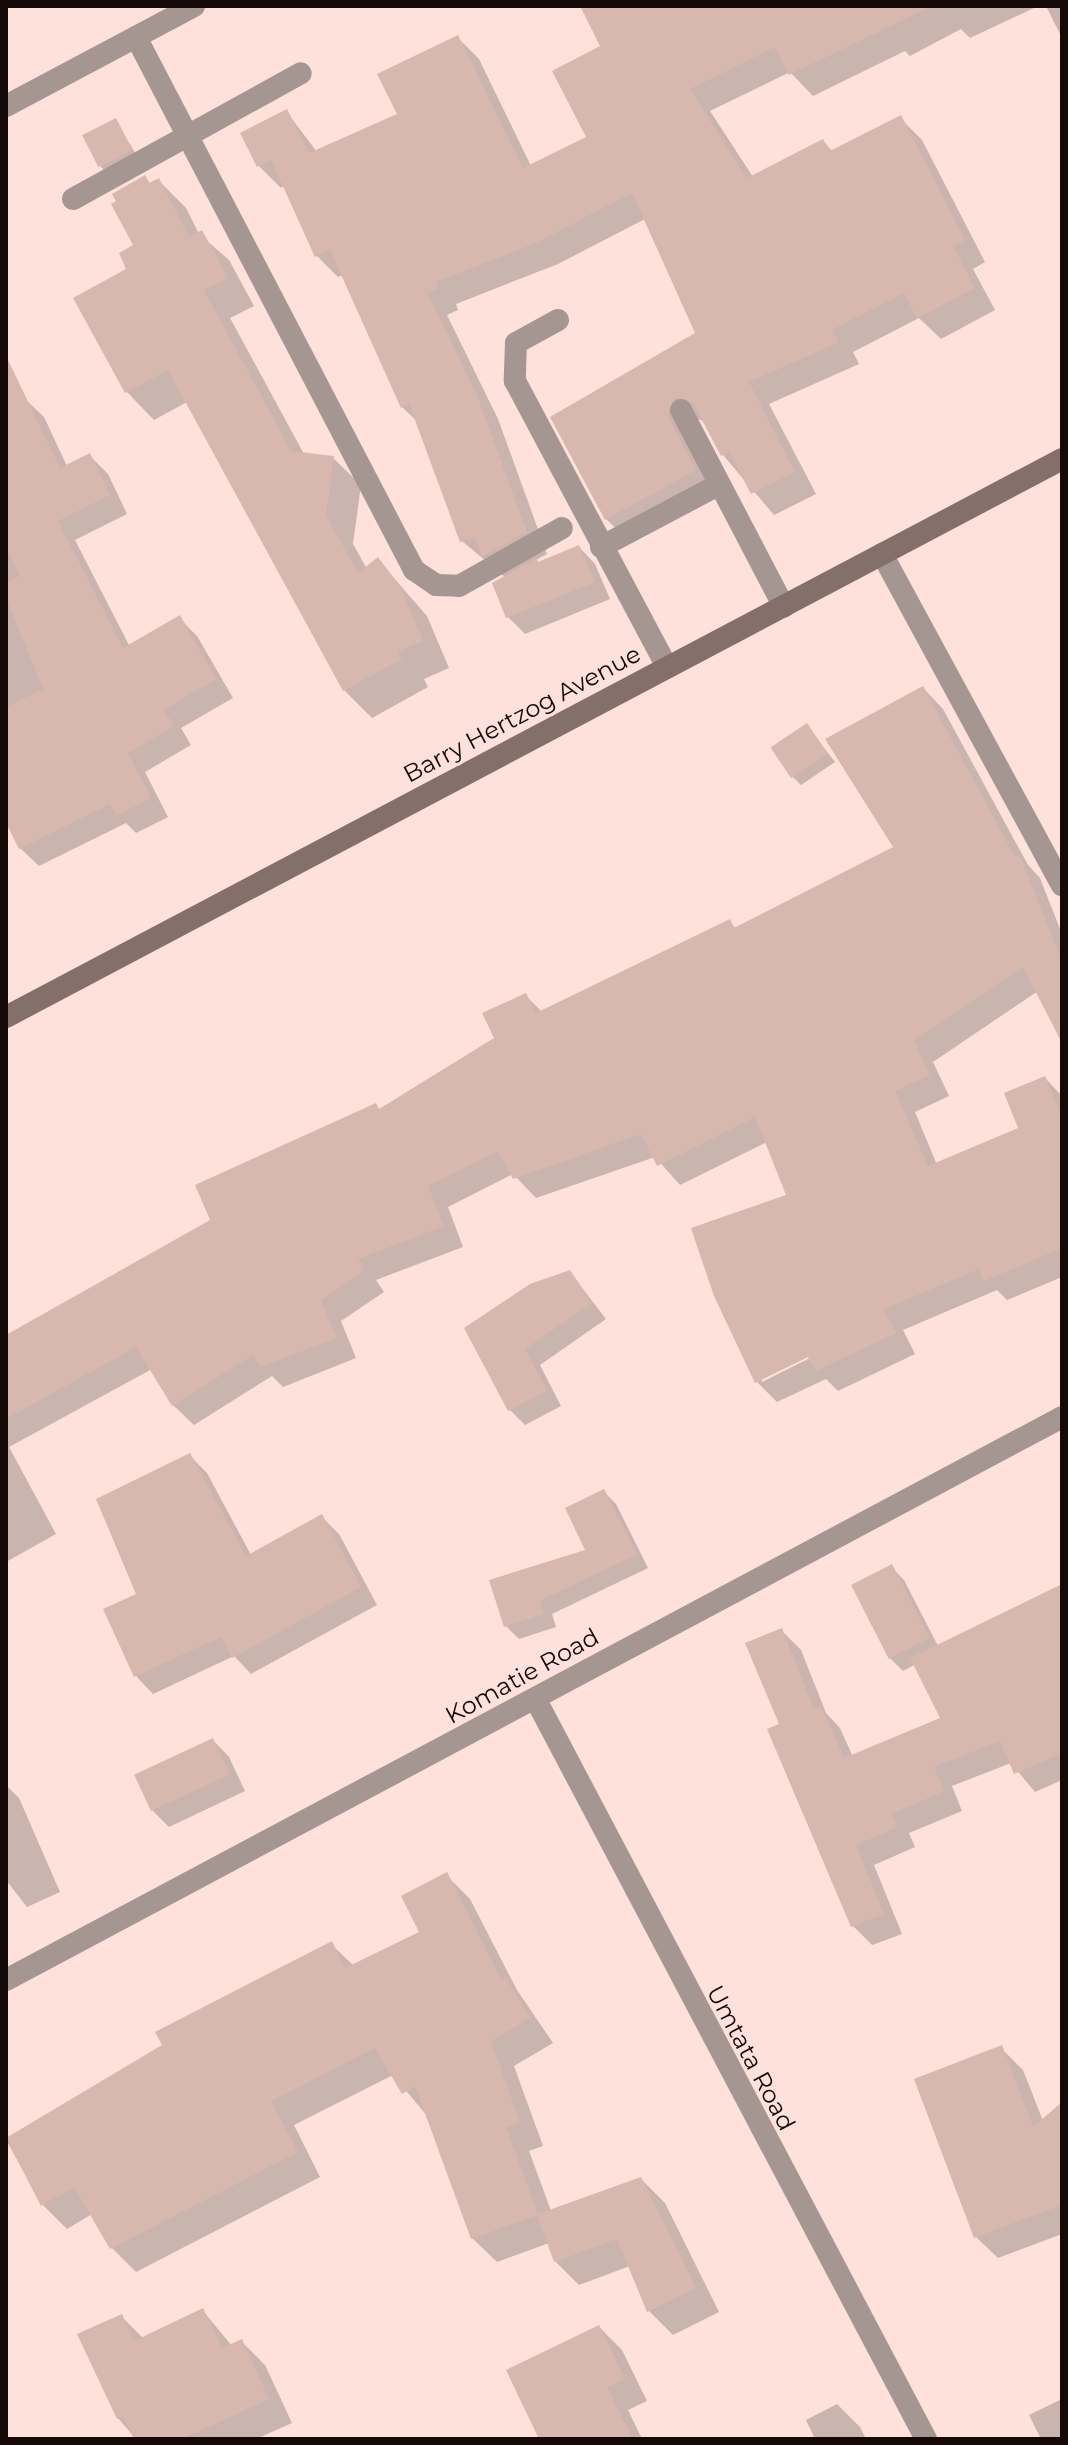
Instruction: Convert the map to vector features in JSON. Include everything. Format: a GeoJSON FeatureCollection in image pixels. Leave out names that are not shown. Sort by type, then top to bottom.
{"type":"FeatureCollection","features":[{"type":"Feature","properties":{"kind":"main road","name":"Barry Hertzog Avenue"},"geometry":{"type":"LineString","coordinates":[[6,1017],[1062,459]]}},
{"type":"Feature","properties":{"kind":"street"},"geometry":{"type":"LineString","coordinates":[[6,106],[194,6]]}},
{"type":"Feature","properties":{"kind":"street"},"geometry":{"type":"LineString","coordinates":[[136,37],[414,570],[436,585],[459,586],[562,528]]}},
{"type":"Feature","properties":{"kind":"street"},"geometry":{"type":"LineString","coordinates":[[73,199],[301,73]]}},
{"type":"Feature","properties":{"kind":"street"},"geometry":{"type":"LineString","coordinates":[[558,320],[516,343],[515,381],[667,667]]}},
{"type":"Feature","properties":{"kind":"street"},"geometry":{"type":"LineString","coordinates":[[681,410],[784,607]]}},
{"type":"Feature","properties":{"kind":"street"},"geometry":{"type":"LineString","coordinates":[[601,547],[718,485]]}},
{"type":"Feature","properties":{"kind":"street"},"geometry":{"type":"LineString","coordinates":[[882,554],[1062,885]]}},
{"type":"Feature","properties":{"kind":"street","name":"Komatie Road"},"geometry":{"type":"LineString","coordinates":[[6,1980],[1062,1417]]}},
{"type":"Feature","properties":{"kind":"street","name":"Umtata Road"},"geometry":{"type":"LineString","coordinates":[[536,1700],[926,2439]]}},
{"type":"Feature","properties":{"kind":"building"},"geometry":{"type":"Polygon","coordinates":[[[580,6],[932,6],[789,75],[775,47],[690,89],[747,178],[823,139],[830,151],[901,115],[965,240],[953,246],[975,288],[917,318],[904,293],[832,330],[839,342],[749,382],[795,472],[751,494],[729,452],[721,456],[693,403],[674,398],[668,416],[696,470],[605,520],[550,417],[695,333],[632,193],[536,243],[436,282],[438,288],[427,293],[477,395],[527,532],[482,557],[474,537],[460,542],[409,404],[401,408],[330,250],[315,257],[271,160],[257,167],[240,133],[287,109],[309,153],[397,114],[377,74],[458,35],[523,168],[586,137],[552,71],[600,46],[580,6]]]}},
{"type":"Feature","properties":{"kind":"building"},"geometry":{"type":"Polygon","coordinates":[[[116,118],[132,150],[98,167],[82,135],[116,118]]]}},
{"type":"Feature","properties":{"kind":"building"},"geometry":{"type":"Polygon","coordinates":[[[145,175],[149,183],[159,178],[189,237],[202,230],[228,278],[204,290],[291,451],[334,456],[326,515],[358,573],[378,557],[400,586],[423,641],[398,651],[402,659],[343,691],[168,370],[125,393],[73,298],[126,269],[119,253],[133,245],[111,204],[116,201],[112,194],[145,175]]]}},
{"type":"Feature","properties":{"kind":"building"},"geometry":{"type":"Polygon","coordinates":[[[6,356],[60,468],[90,453],[110,495],[58,521],[123,648],[180,615],[216,679],[164,710],[174,726],[128,753],[151,798],[116,816],[110,804],[19,849],[6,823],[6,707],[43,689],[6,598],[6,582],[20,576],[6,547],[6,356]]]}},
{"type":"Feature","properties":{"kind":"building"},"geometry":{"type":"Polygon","coordinates":[[[579,545],[595,582],[506,618],[492,583],[537,558],[538,562],[579,545]]]}},
{"type":"Feature","properties":{"kind":"building"},"geometry":{"type":"Polygon","coordinates":[[[923,686],[1015,857],[1020,855],[1062,962],[1062,1043],[1023,967],[914,1040],[930,1075],[895,1091],[928,1166],[1018,1128],[1004,1093],[1045,1076],[1062,1116],[1062,1248],[984,1281],[979,1269],[884,1309],[896,1333],[816,1371],[808,1357],[755,1383],[714,1296],[691,1228],[786,1195],[755,1117],[657,1166],[641,1134],[513,1179],[498,1151],[428,1186],[444,1226],[358,1259],[365,1270],[321,1300],[337,1338],[260,1367],[253,1355],[172,1406],[136,1347],[6,1419],[6,1335],[210,1220],[195,1185],[376,1103],[379,1109],[494,1038],[482,1013],[526,993],[536,1013],[730,919],[734,928],[893,847],[825,739],[923,686]]]}},
{"type":"Feature","properties":{"kind":"building"},"geometry":{"type":"Polygon","coordinates":[[[807,723],[828,754],[791,778],[771,748],[807,723]]]}},
{"type":"Feature","properties":{"kind":"building"},"geometry":{"type":"Polygon","coordinates":[[[570,1270],[592,1303],[525,1349],[547,1390],[508,1411],[464,1328],[530,1284],[570,1270]]]}},
{"type":"Feature","properties":{"kind":"building"},"geometry":{"type":"Polygon","coordinates":[[[190,1453],[246,1556],[322,1514],[361,1587],[232,1658],[221,1637],[134,1677],[103,1609],[136,1594],[96,1499],[190,1453]]]}},
{"type":"Feature","properties":{"kind":"building"},"geometry":{"type":"Polygon","coordinates":[[[604,1489],[637,1554],[540,1601],[544,1614],[504,1627],[489,1580],[585,1550],[565,1508],[604,1489]]]}},
{"type":"Feature","properties":{"kind":"building"},"geometry":{"type":"Polygon","coordinates":[[[892,1564],[930,1638],[889,1659],[851,1585],[892,1564]]]}},
{"type":"Feature","properties":{"kind":"building"},"geometry":{"type":"Polygon","coordinates":[[[1062,1584],[1062,1753],[1014,1774],[1000,1741],[934,1767],[944,1791],[892,1814],[898,1827],[856,1845],[884,1914],[851,1927],[767,1729],[779,1724],[745,1643],[782,1628],[814,1709],[821,1706],[844,1758],[940,1718],[910,1658],[1062,1584]]]}},
{"type":"Feature","properties":{"kind":"building"},"geometry":{"type":"Polygon","coordinates":[[[213,1738],[230,1774],[151,1811],[134,1775],[213,1738]]]}},
{"type":"Feature","properties":{"kind":"building"},"geometry":{"type":"Polygon","coordinates":[[[447,1872],[501,1979],[505,1976],[530,2018],[491,2041],[520,2122],[506,2127],[538,2214],[641,2177],[696,2288],[647,2312],[617,2239],[554,2262],[537,2215],[471,2239],[415,2086],[402,2094],[375,2048],[271,2101],[298,2152],[110,2249],[74,2187],[41,2206],[6,2138],[162,2045],[155,2032],[332,1941],[345,1968],[419,1932],[401,1896],[447,1872]]]}},
{"type":"Feature","properties":{"kind":"building"},"geometry":{"type":"Polygon","coordinates":[[[1002,2045],[1033,2127],[1062,2102],[1062,2205],[974,2238],[914,2079],[1002,2045]]]}},
{"type":"Feature","properties":{"kind":"building"},"geometry":{"type":"Polygon","coordinates":[[[203,2308],[222,2348],[242,2339],[269,2399],[182,2439],[134,2439],[123,2416],[117,2419],[77,2334],[122,2314],[134,2341],[203,2308]]]}},
{"type":"Feature","properties":{"kind":"building"},"geometry":{"type":"Polygon","coordinates":[[[599,2325],[625,2379],[607,2387],[633,2439],[539,2439],[506,2370],[599,2325]]]}}]}
